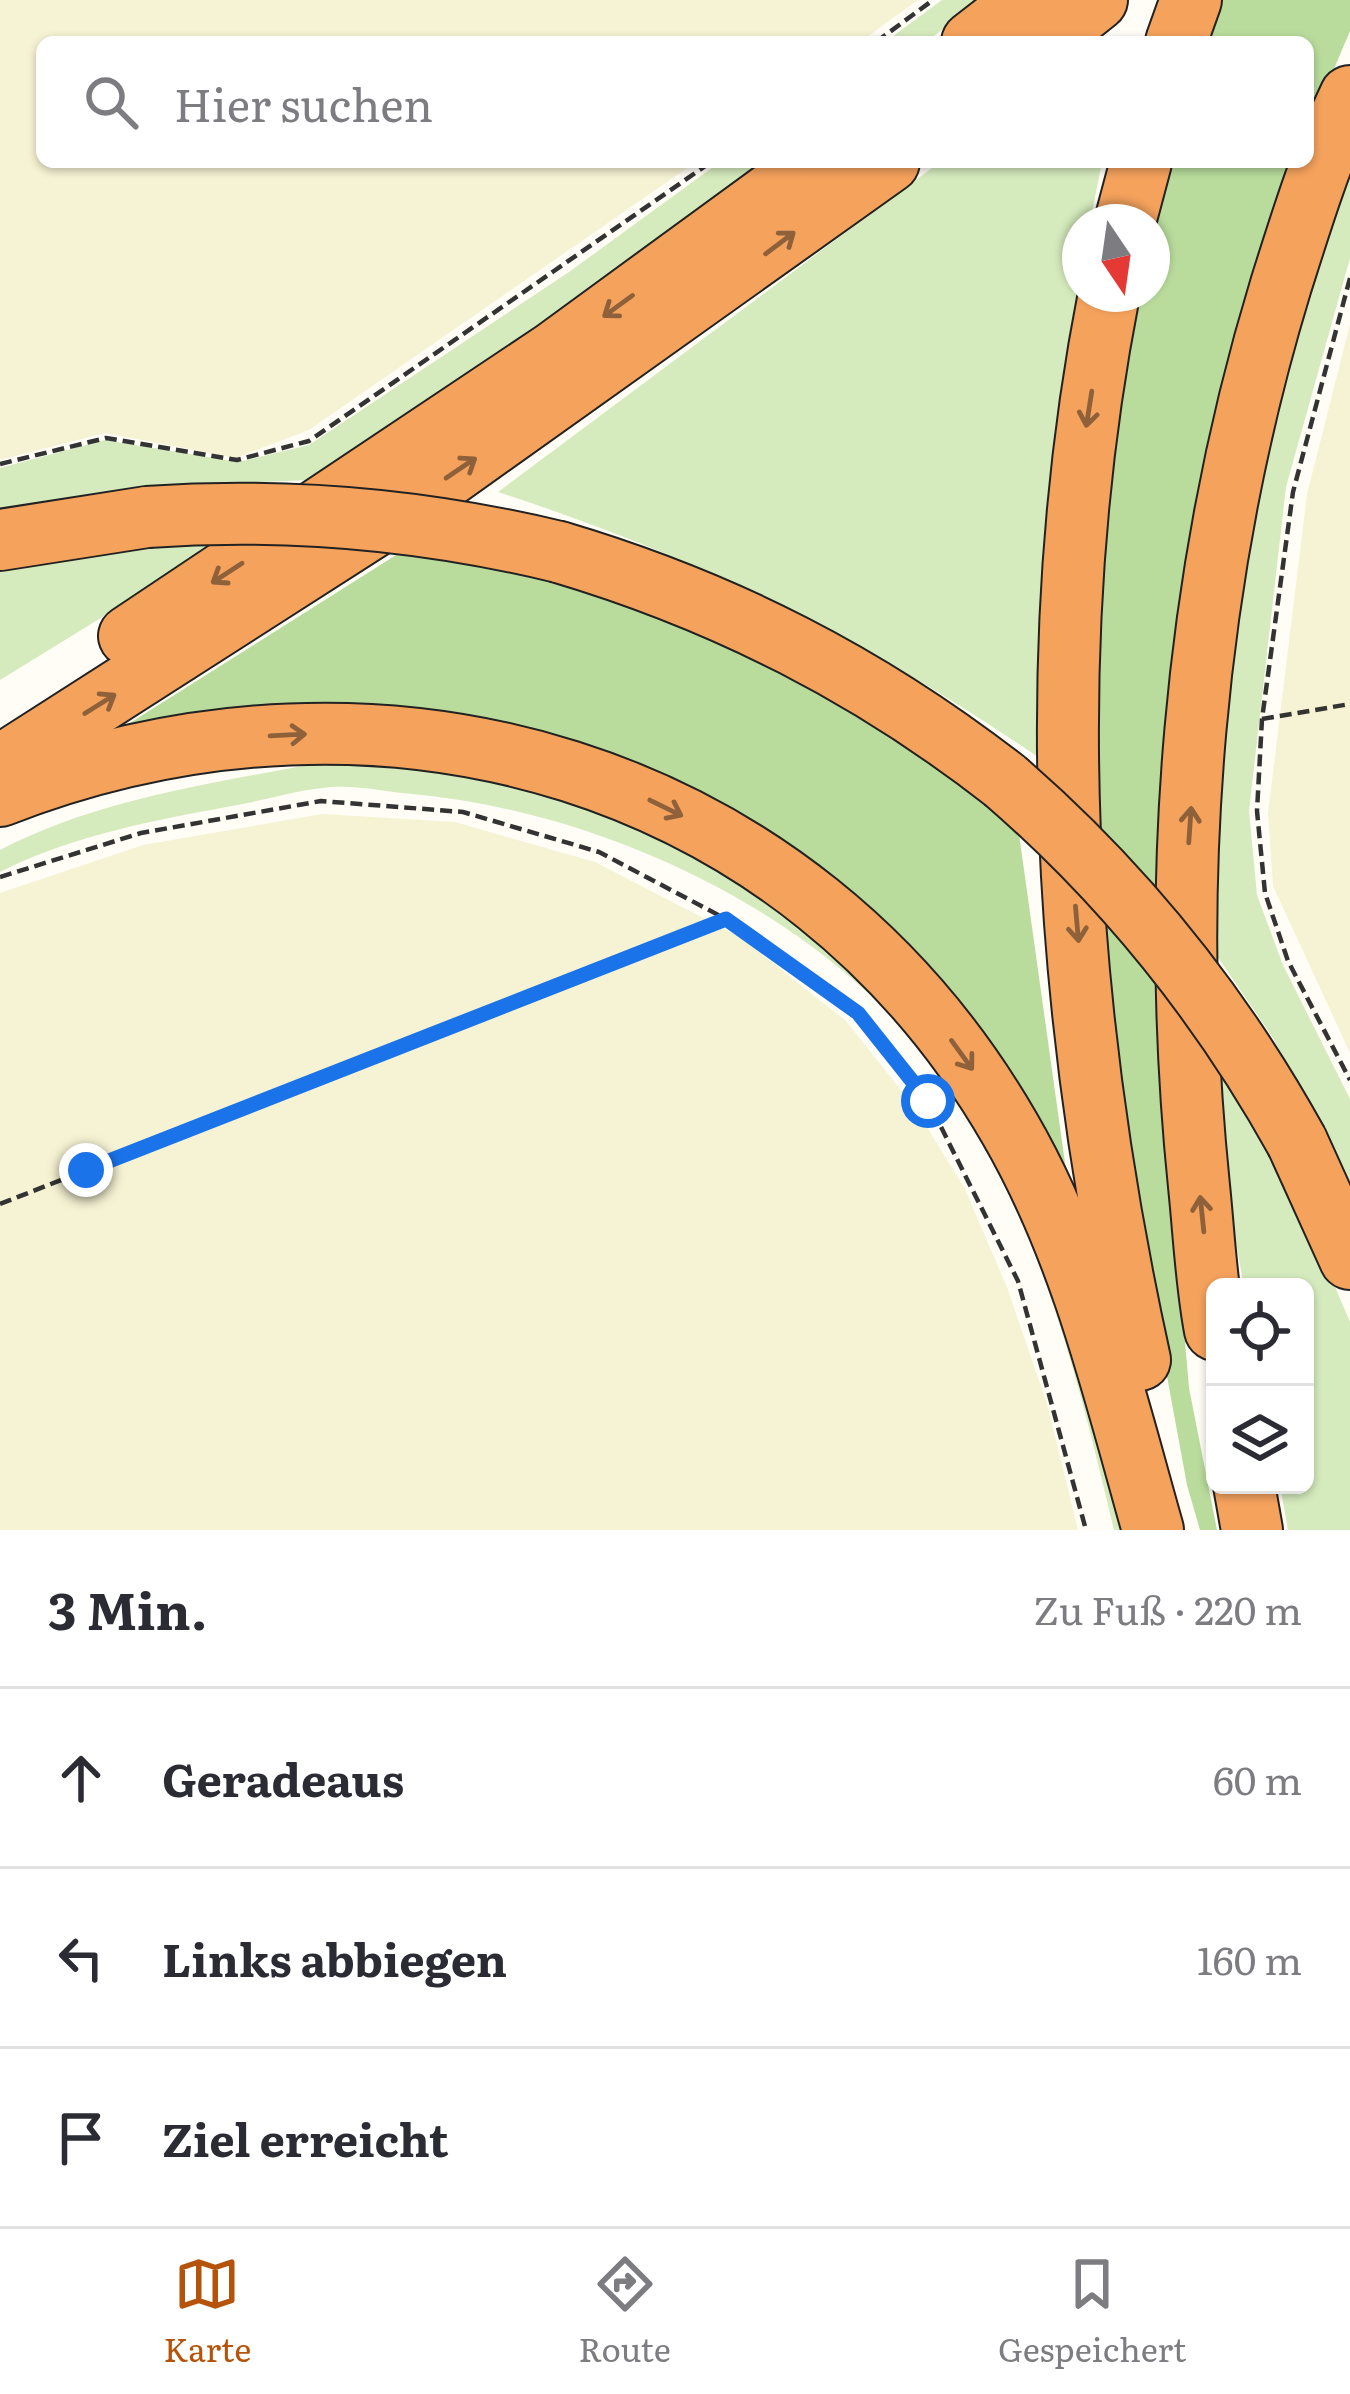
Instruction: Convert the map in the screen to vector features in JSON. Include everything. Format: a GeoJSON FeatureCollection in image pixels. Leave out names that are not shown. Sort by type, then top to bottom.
{"type":"FeatureCollection","features":[{"type":"Feature","properties":{"kind":"highway"},"geometry":{"type":"LineString","coordinates":[[980,36],[1026,0]]}},
{"type":"Feature","properties":{"kind":"highway"},"geometry":{"type":"LineString","coordinates":[[1052,36],[1097,0]]}},
{"type":"Feature","properties":{"kind":"highway"},"geometry":{"type":"LineString","coordinates":[[1178,36],[1191,0]]}},
{"type":"Feature","properties":{"kind":"highway"},"geometry":{"type":"LineString","coordinates":[[1209,1278],[1194,1139],[1186,944],[1195,743],[1206,641],[1253,382],[1292,251],[1350,96]]}},
{"type":"Feature","properties":{"kind":"highway"},"geometry":{"type":"LineString","coordinates":[[0,717],[374,477],[806,168]]}},
{"type":"Feature","properties":{"kind":"highway"},"geometry":{"type":"LineString","coordinates":[[0,766],[426,492],[881,168]]}},
{"type":"Feature","properties":{"kind":"highway"},"geometry":{"type":"LineString","coordinates":[[1130,204],[1139,168]]}},
{"type":"Feature","properties":{"kind":"highway"},"geometry":{"type":"LineString","coordinates":[[1106,312],[1086,432],[1070,604],[1071,863],[1095,1087],[1130,1315],[1178,1530]]}},
{"type":"Feature","properties":{"kind":"highway"},"geometry":{"type":"LineString","coordinates":[[0,540],[147,517],[266,512],[384,518],[559,551],[679,590],[794,642],[903,706],[1005,781],[1091,860],[1169,947],[1238,1042],[1298,1142],[1350,1259]]}},
{"type":"Feature","properties":{"kind":"highway"},"geometry":{"type":"LineString","coordinates":[[0,796],[116,763],[226,740],[280,734],[390,734],[551,763],[653,801],[748,852],[834,915],[874,953],[947,1036],[1009,1127],[1082,1283],[1153,1530]]}},
{"type":"Feature","properties":{"kind":"highway"},"geometry":{"type":"LineString","coordinates":[[1246,1494],[1252,1530]]}},
{"type":"Feature","properties":{"kind":"path"},"geometry":{"type":"LineString","coordinates":[[884,36],[934,0]]}},
{"type":"Feature","properties":{"kind":"path"},"geometry":{"type":"LineString","coordinates":[[0,464],[106,438],[237,460],[309,441],[563,270],[703,168]]}},
{"type":"Feature","properties":{"kind":"path"},"geometry":{"type":"LineString","coordinates":[[1350,278],[1293,492],[1262,719],[1257,811],[1265,893],[1288,961],[1350,1080]]}},
{"type":"Feature","properties":{"kind":"path"},"geometry":{"type":"LineString","coordinates":[[1262,719],[1350,704]]}},
{"type":"Feature","properties":{"kind":"path"},"geometry":{"type":"LineString","coordinates":[[0,877],[141,832],[321,801],[463,812],[599,852],[726,919],[858,1013],[928,1101],[971,1178],[1018,1281],[1087,1530]]}},
{"type":"Feature","properties":{"kind":"path"},"geometry":{"type":"LineString","coordinates":[[0,1204],[726,919]]}},
{"type":"Feature","properties":{"kind":"shaded area"},"geometry":{"type":"Polygon","coordinates":[[[0,0],[918,0],[868,36],[36,36],[36,168],[687,168],[309,430],[236,458],[105,433],[0,460],[0,0]]]}},
{"type":"Feature","properties":{"kind":"shaded area"},"geometry":{"type":"Polygon","coordinates":[[[1350,324],[1350,1053],[1273,886],[1268,813],[1307,494],[1350,324]]]}},
{"type":"Feature","properties":{"kind":"shaded area"},"geometry":{"type":"Polygon","coordinates":[[[322,814],[455,822],[595,862],[740,937],[846,1021],[913,1105],[964,1187],[1007,1287],[1048,1407],[1078,1530],[0,1530],[0,893],[143,845],[322,814]]]}},
{"type":"Feature","properties":{"kind":"green space"},"geometry":{"type":"Polygon","coordinates":[[[942,0],[981,0],[934,36],[893,36],[942,0]]]}},
{"type":"Feature","properties":{"kind":"green space"},"geometry":{"type":"Polygon","coordinates":[[[1221,0],[1350,0],[1350,31],[1314,116],[1314,36],[1208,36],[1221,0]]]}},
{"type":"Feature","properties":{"kind":"green space"},"geometry":{"type":"Polygon","coordinates":[[[1350,139],[1350,258],[1286,487],[1249,811],[1257,895],[1283,965],[1350,1099],[1350,1189],[1273,1038],[1204,937],[1250,464],[1350,139]]]}},
{"type":"Feature","properties":{"kind":"green space"},"geometry":{"type":"Polygon","coordinates":[[[712,168],[761,168],[685,227],[311,480],[153,486],[0,514],[0,468],[105,440],[238,462],[309,445],[569,272],[712,168]]]}},
{"type":"Feature","properties":{"kind":"green space"},"geometry":{"type":"Polygon","coordinates":[[[932,168],[1101,168],[1094,204],[1062,204],[1062,312],[1074,312],[1046,511],[1038,757],[909,675],[778,604],[571,517],[498,492],[932,168]]]}},
{"type":"Feature","properties":{"kind":"green space"},"geometry":{"type":"Polygon","coordinates":[[[1161,168],[1293,168],[1180,620],[1158,826],[1167,1133],[1189,1388],[1206,1494],[1210,1494],[1217,1530],[1200,1530],[1187,1485],[1118,1110],[1076,697],[1127,312],[1170,312],[1170,204],[1155,204],[1161,168]]]}},
{"type":"Feature","properties":{"kind":"green space"},"geometry":{"type":"Polygon","coordinates":[[[423,538],[580,579],[807,669],[1018,827],[1066,1170],[978,1041],[894,946],[761,829],[597,766],[76,757],[423,538]]]}},
{"type":"Feature","properties":{"kind":"green space"},"geometry":{"type":"Polygon","coordinates":[[[226,541],[0,680],[0,556],[226,541]]]}},
{"type":"Feature","properties":{"kind":"green space"},"geometry":{"type":"Polygon","coordinates":[[[334,760],[485,779],[614,817],[740,868],[886,977],[1018,1161],[1143,1530],[1114,1530],[1070,1359],[1032,1247],[983,1140],[952,1090],[904,1030],[848,975],[784,927],[715,886],[641,851],[566,825],[489,805],[342,787],[119,829],[58,847],[0,872],[0,850],[79,817],[163,793],[334,760]]]}},
{"type":"Feature","properties":{"kind":"green space"},"geometry":{"type":"Polygon","coordinates":[[[1212,1046],[1288,1176],[1350,1322],[1350,1530],[1288,1530],[1282,1494],[1314,1494],[1314,1278],[1242,1278],[1218,1144],[1212,1046]]]}},
{"type":"Feature","properties":{"kind":"route"},"geometry":{"type":"LineString","coordinates":[[86,1170],[726,919],[858,1013],[928,1101]]}}]}
